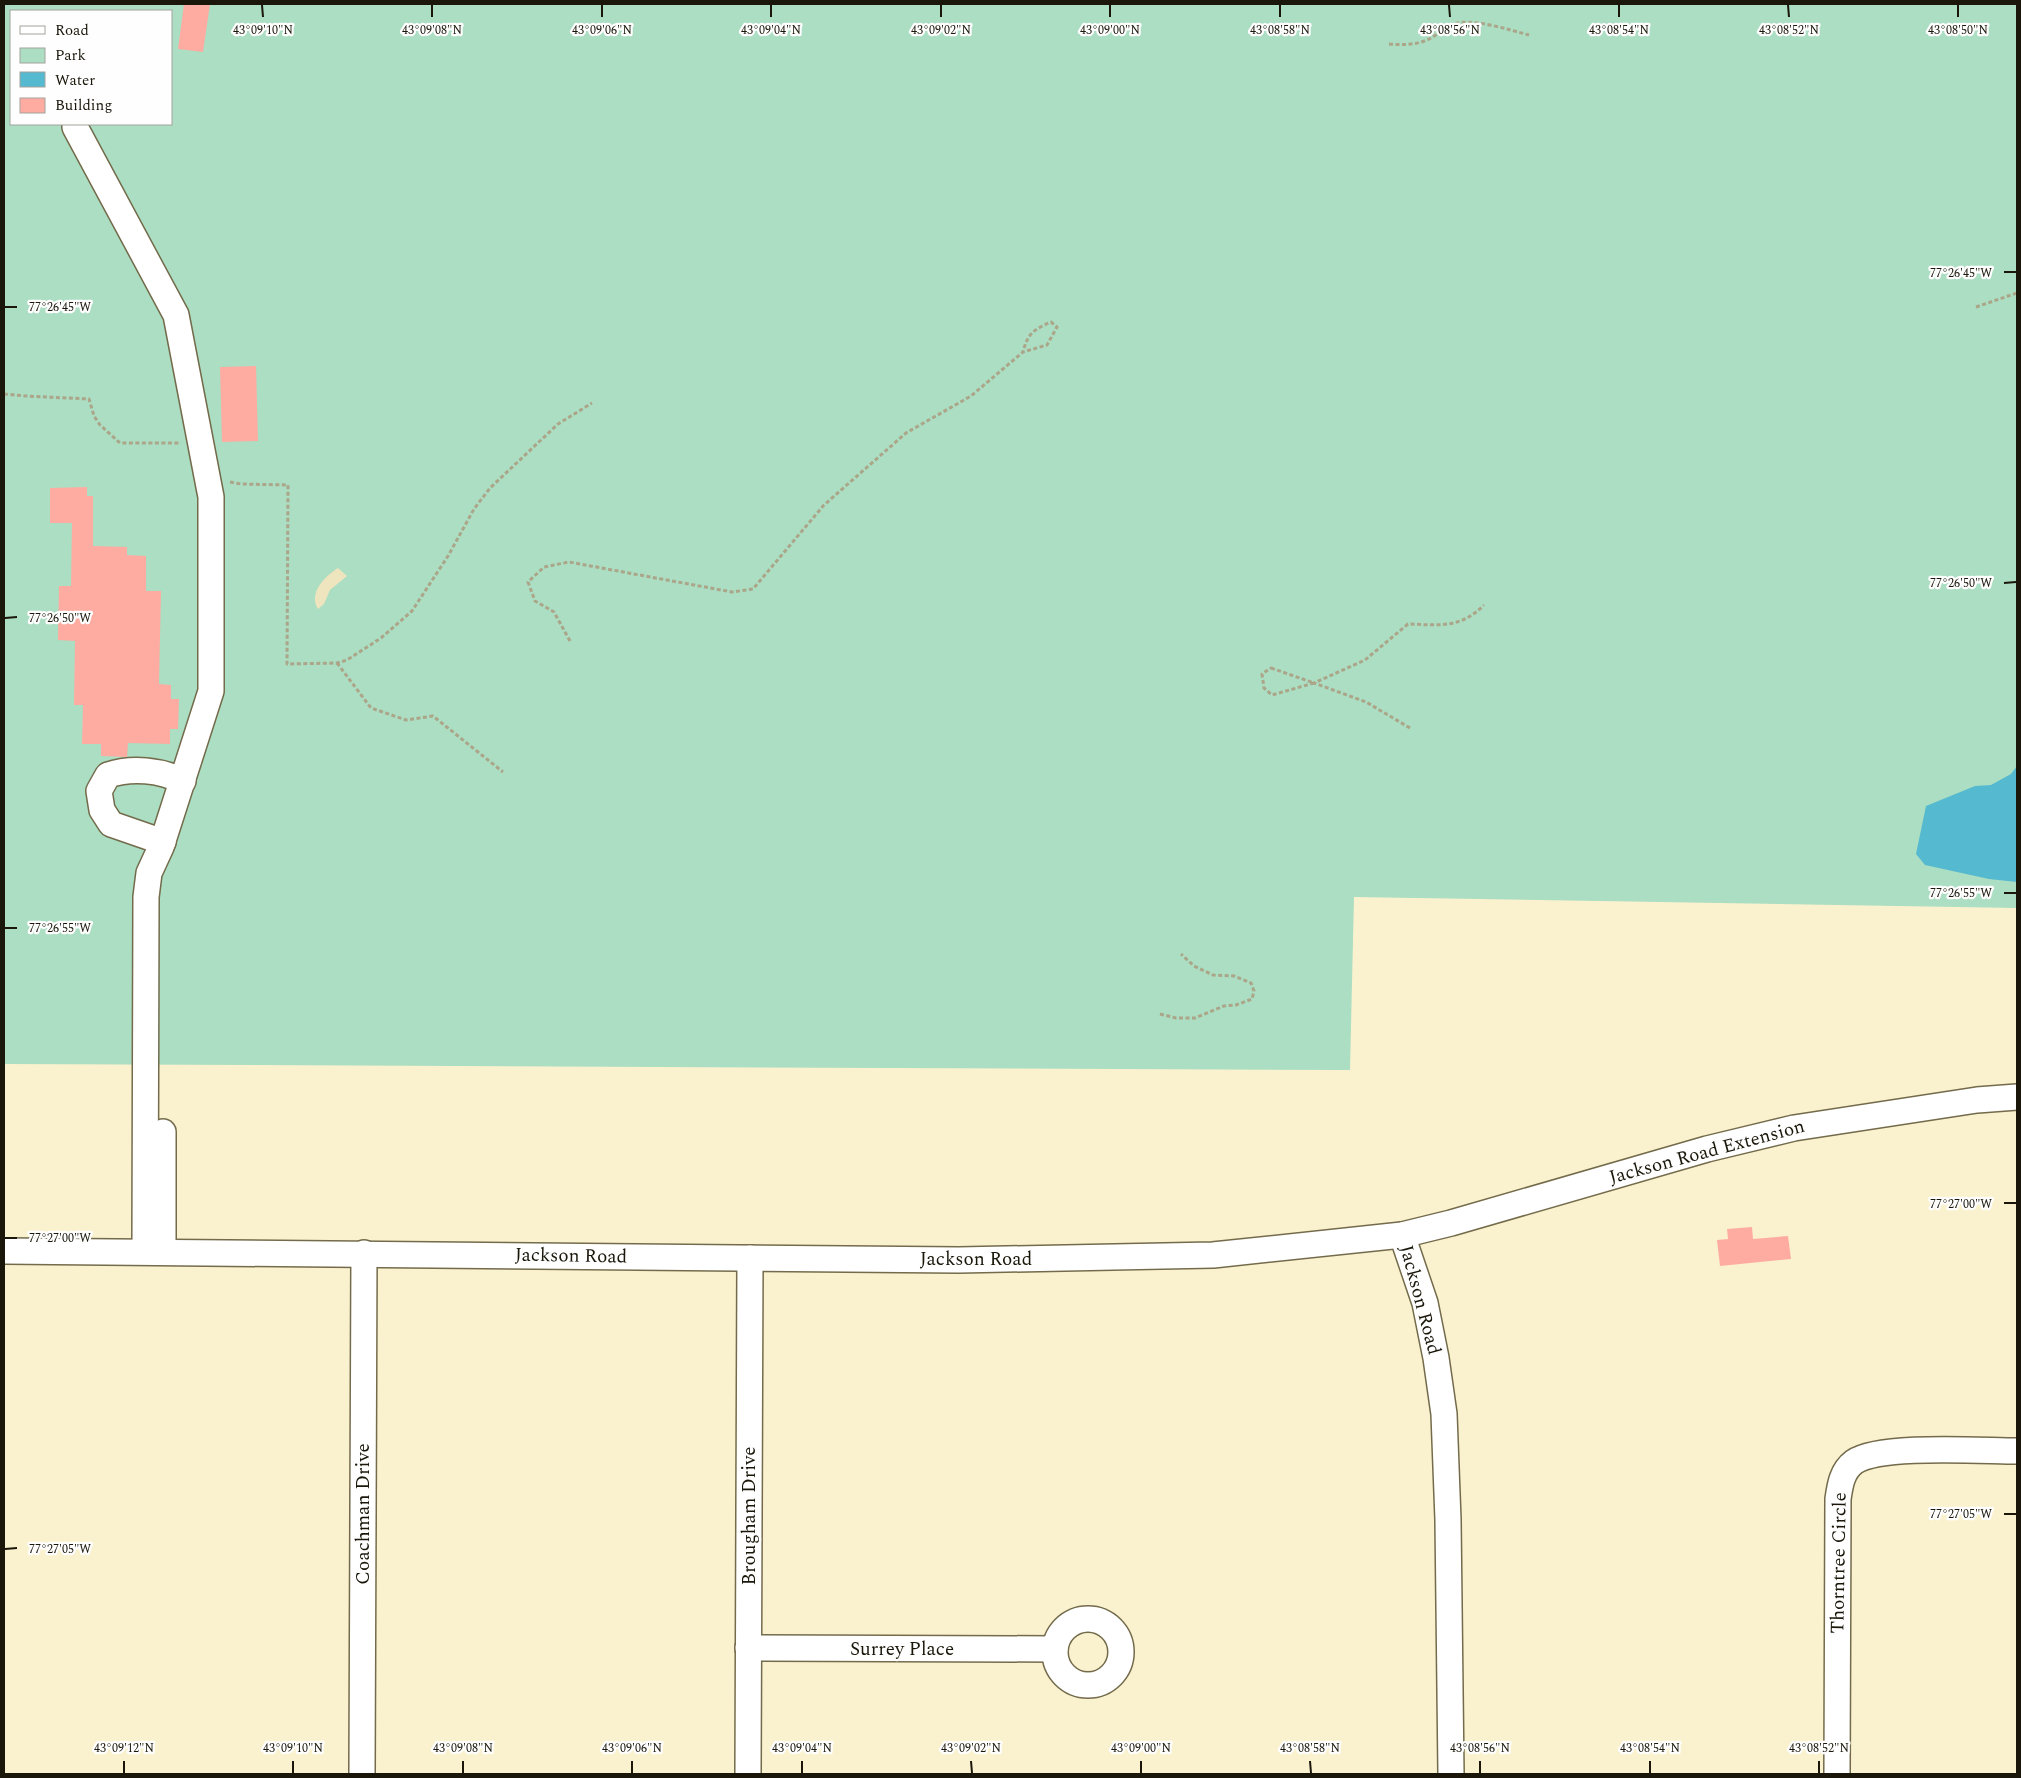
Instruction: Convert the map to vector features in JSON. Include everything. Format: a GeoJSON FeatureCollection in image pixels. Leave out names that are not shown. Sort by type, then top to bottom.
{"type":"FeatureCollection","features":[{"type":"Feature","properties":{"kind":"street"},"geometry":{"type":"LineString","coordinates":[[75,127],[176,315],[211,497],[212,691],[162,844],[149,873],[146,897],[154,1251]]}},
{"type":"Feature","properties":{"kind":"street"},"geometry":{"type":"LineString","coordinates":[[162,844],[132,830],[111,824],[102,810],[99,791],[108,775],[121,770],[160,772],[183,781]]}},
{"type":"Feature","properties":{"kind":"street","name":"Jackson Road Extension"},"geometry":{"type":"LineString","coordinates":[[1402,1235],[1451,1223],[1707,1149],[1794,1128],[1977,1100],[2017,1097]]}},
{"type":"Feature","properties":{"kind":"street","name":"Jackson Road"},"geometry":{"type":"LineString","coordinates":[[4,1251],[959,1260],[1213,1255],[1402,1235],[1425,1303],[1436,1358],[1444,1414],[1448,1501],[1451,1774]]}},
{"type":"Feature","properties":{"kind":"street","name":"Coachman Drive"},"geometry":{"type":"LineString","coordinates":[[362,1774],[364,1253]]}},
{"type":"Feature","properties":{"kind":"street","name":"Brougham Drive"},"geometry":{"type":"LineString","coordinates":[[748,1774],[750,1258]]}},
{"type":"Feature","properties":{"kind":"street","name":"Thorntree Circle"},"geometry":{"type":"LineString","coordinates":[[1837,1774],[1838,1499],[1844,1474],[1853,1463],[1864,1456],[1882,1452],[2017,1452]]}},
{"type":"Feature","properties":{"kind":"street","name":"Surrey Place"},"geometry":{"type":"LineString","coordinates":[[748,1648],[1055,1650]]}},
{"type":"Feature","properties":{"kind":"path"},"geometry":{"type":"LineString","coordinates":[[1389,44],[1407,45],[1427,40],[1443,28],[1459,23],[1482,24],[1530,34]]}},
{"type":"Feature","properties":{"kind":"path"},"geometry":{"type":"LineString","coordinates":[[1976,307],[2017,293]]}},
{"type":"Feature","properties":{"kind":"path"},"geometry":{"type":"LineString","coordinates":[[570,640],[554,612],[535,601],[528,582],[544,567],[569,562],[732,592],[753,589],[824,505],[906,433],[971,396],[1023,352],[1048,345],[1057,328],[1051,322],[1035,329],[1026,339],[1023,352]]}},
{"type":"Feature","properties":{"kind":"path"},"geometry":{"type":"LineString","coordinates":[[4,394],[89,399],[94,416],[100,426],[120,443],[188,443]]}},
{"type":"Feature","properties":{"kind":"path"},"geometry":{"type":"LineString","coordinates":[[227,481],[240,484],[288,486],[287,664],[337,663],[347,660],[382,638],[412,611],[448,556],[474,509],[490,488],[558,424],[592,403]]}},
{"type":"Feature","properties":{"kind":"path"},"geometry":{"type":"LineString","coordinates":[[1410,728],[1366,702],[1314,683],[1271,668],[1262,674],[1264,688],[1272,695],[1314,683],[1365,660],[1408,624],[1449,625],[1476,614],[1484,605]]}},
{"type":"Feature","properties":{"kind":"path"},"geometry":{"type":"LineString","coordinates":[[337,663],[371,708],[406,720],[434,716],[502,772]]}},
{"type":"Feature","properties":{"kind":"path"},"geometry":{"type":"LineString","coordinates":[[1160,1014],[1176,1018],[1195,1018],[1224,1006],[1236,1005],[1252,999],[1254,991],[1251,983],[1234,976],[1213,974],[1194,966],[1181,954]]}},
{"type":"Feature","properties":{"kind":"green space"},"geometry":{"type":"Polygon","coordinates":[[[4,4],[2017,4],[2017,908],[1354,897],[1350,1070],[4,1064],[4,4]]]}},
{"type":"Feature","properties":{"kind":"sand"},"geometry":{"type":"Polygon","coordinates":[[[338,568],[347,576],[330,590],[324,604],[318,609],[315,597],[319,586],[323,580],[338,568]]]}},
{"type":"Feature","properties":{"kind":"water"},"geometry":{"type":"Polygon","coordinates":[[[2017,766],[2017,882],[1989,879],[1925,865],[1916,854],[1926,806],[1975,786],[1991,785],[2011,774],[2017,766]]]}},
{"type":"Feature","properties":{"kind":"building"},"geometry":{"type":"Polygon","coordinates":[[[184,4],[210,4],[203,52],[178,49],[184,4]]]}},
{"type":"Feature","properties":{"kind":"building"},"geometry":{"type":"Polygon","coordinates":[[[256,366],[258,441],[222,442],[220,367],[256,366]]]}},
{"type":"Feature","properties":{"kind":"building"},"geometry":{"type":"Polygon","coordinates":[[[87,487],[87,496],[93,496],[93,546],[127,547],[127,555],[146,556],[146,591],[161,591],[159,684],[171,685],[171,699],[179,699],[178,729],[170,729],[170,744],[128,743],[127,757],[101,756],[101,744],[82,744],[83,705],[74,705],[75,641],[58,640],[59,586],[71,586],[72,523],[50,523],[50,488],[87,487]]]}},
{"type":"Feature","properties":{"kind":"building"},"geometry":{"type":"Polygon","coordinates":[[[1752,1227],[1753,1239],[1788,1236],[1791,1259],[1720,1266],[1717,1240],[1728,1239],[1727,1229],[1752,1227]]]}}]}
